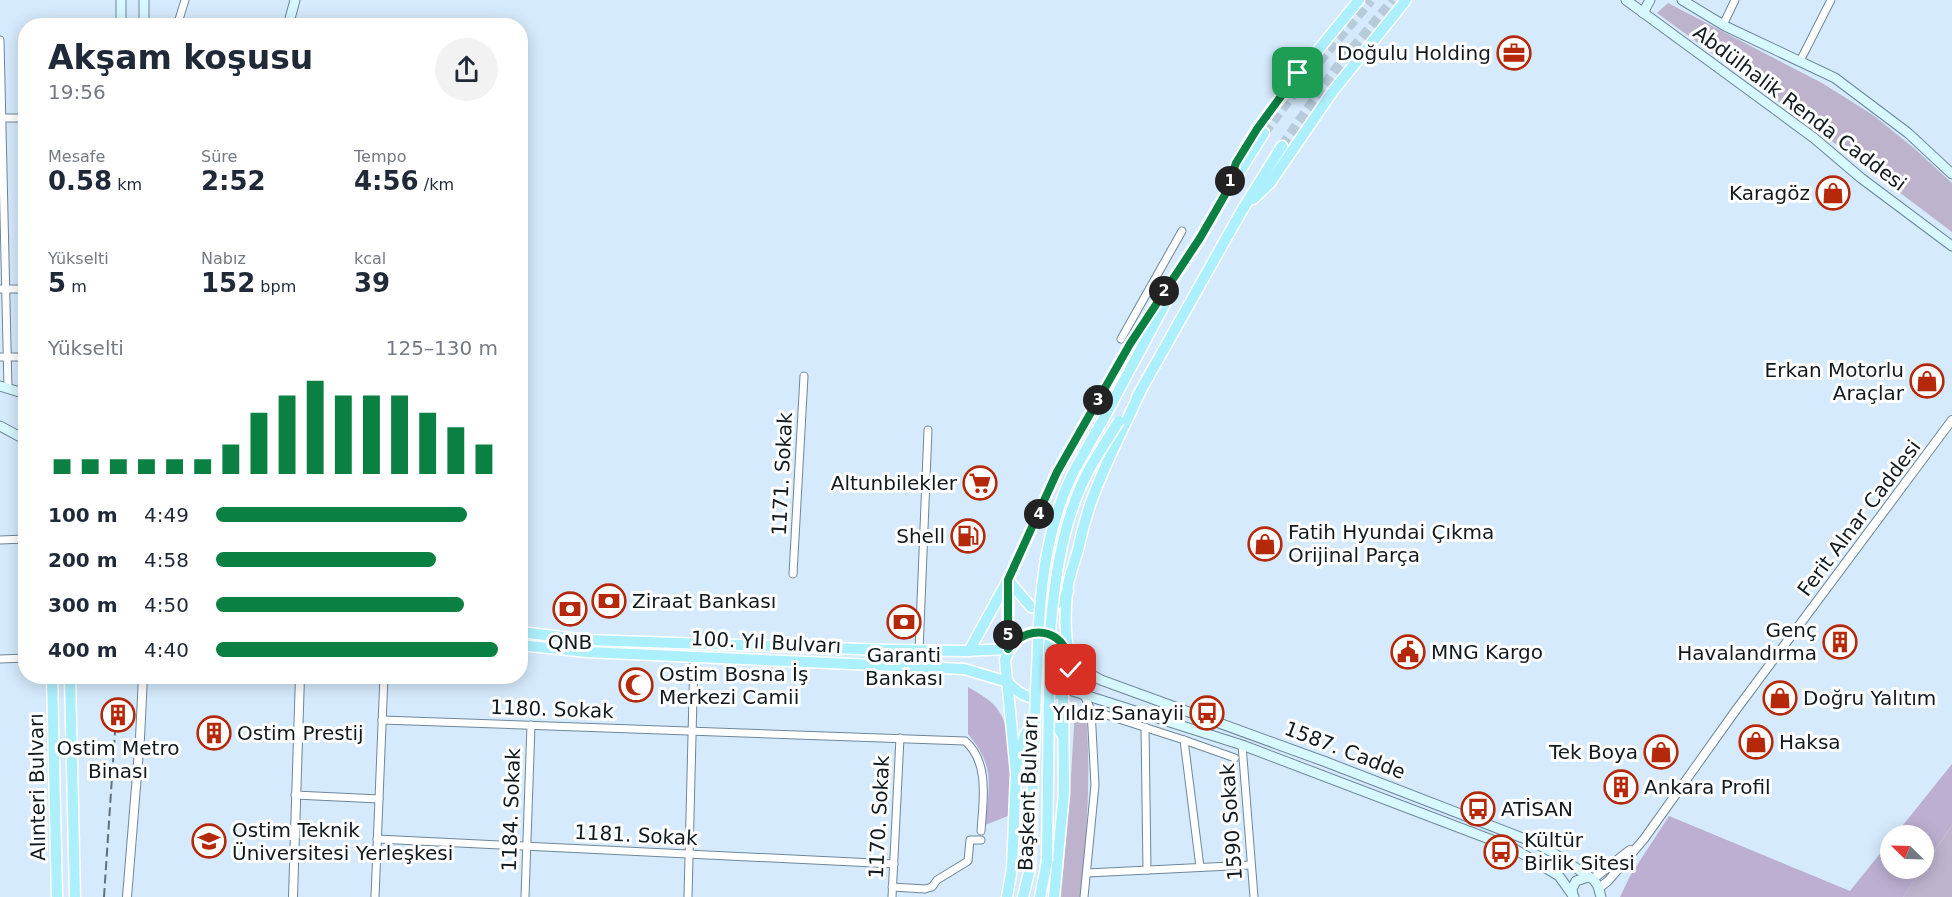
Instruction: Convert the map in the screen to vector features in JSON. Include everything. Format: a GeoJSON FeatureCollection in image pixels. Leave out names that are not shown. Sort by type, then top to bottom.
{"type":"FeatureCollection","features":[{"type":"Feature","properties":{"kind":"main road"},"geometry":{"type":"LineString","coordinates":[[121,0],[121,18]]}},
{"type":"Feature","properties":{"kind":"main road"},"geometry":{"type":"LineString","coordinates":[[144,0],[144,18]]}},
{"type":"Feature","properties":{"kind":"main road"},"geometry":{"type":"LineString","coordinates":[[290,18],[295,0]]}},
{"type":"Feature","properties":{"kind":"main road"},"geometry":{"type":"LineString","coordinates":[[1226,193],[1236,163],[1257,129],[1298,73],[1359,0]]}},
{"type":"Feature","properties":{"kind":"main road"},"geometry":{"type":"LineString","coordinates":[[1244,207],[1270,183],[1333,91],[1406,0]]}},
{"type":"Feature","properties":{"kind":"main road","name":"Abdülhalik Renda Caddesi"},"geometry":{"type":"LineString","coordinates":[[1626,0],[1814,138],[1861,178],[1952,246]]}},
{"type":"Feature","properties":{"kind":"main road"},"geometry":{"type":"LineString","coordinates":[[1643,13],[1650,0]]}},
{"type":"Feature","properties":{"kind":"main road","name":"Abdülhalik Renda Caddesi"},"geometry":{"type":"LineString","coordinates":[[1682,0],[1723,25],[1835,78],[1908,133],[1952,174]]}},
{"type":"Feature","properties":{"kind":"main road"},"geometry":{"type":"LineString","coordinates":[[964,669],[971,664],[974,658],[969,651],[1008,580],[1057,472],[1130,344],[1200,238],[1264,133]]}},
{"type":"Feature","properties":{"kind":"main road"},"geometry":{"type":"LineString","coordinates":[[1008,682],[1023,696],[1044,699],[1063,688],[1068,680],[1071,670],[1065,628],[1068,591],[1089,508],[1140,393],[1244,207],[1282,146]]}},
{"type":"Feature","properties":{"kind":"main road","name":"Başkent Bulvarı"},"geometry":{"type":"LineString","coordinates":[[1023,897],[1029,868],[1038,647],[1044,565],[1058,512],[1072,476],[1200,238]]}},
{"type":"Feature","properties":{"kind":"main road","name":"Başkent Bulvarı"},"geometry":{"type":"LineString","coordinates":[[1040,897],[1047,861],[1049,647],[1057,569],[1070,518],[1089,470],[1119,421],[1140,393]]}},
{"type":"Feature","properties":{"kind":"main road"},"geometry":{"type":"LineString","coordinates":[[0,426],[18,436]]}},
{"type":"Feature","properties":{"kind":"main road"},"geometry":{"type":"LineString","coordinates":[[1008,580],[1031,607],[1048,610],[1062,600],[1068,591]]}},
{"type":"Feature","properties":{"kind":"main road"},"geometry":{"type":"LineString","coordinates":[[1007,897],[1012,868],[1016,773],[1008,682],[1004,671],[1008,649],[1008,580]]}},
{"type":"Feature","properties":{"kind":"main road"},"geometry":{"type":"LineString","coordinates":[[1008,649],[1015,641],[1033,632],[1053,636],[1067,650]]}},
{"type":"Feature","properties":{"kind":"main road","name":"100. Yıl Bulvarı"},"geometry":{"type":"LineString","coordinates":[[528,633],[588,640],[919,651],[1008,649]]}},
{"type":"Feature","properties":{"kind":"main road","name":"100. Yıl Bulvarı"},"geometry":{"type":"LineString","coordinates":[[528,646],[587,652],[964,669],[1008,682]]}},
{"type":"Feature","properties":{"kind":"main road","name":"1587. Cadde"},"geometry":{"type":"LineString","coordinates":[[1067,650],[1085,671],[1101,680],[1326,762],[1519,836],[1552,852],[1591,878],[1599,893]]}},
{"type":"Feature","properties":{"kind":"main road","name":"Alınteri Bulvarı"},"geometry":{"type":"LineString","coordinates":[[52,684],[57,897]]}},
{"type":"Feature","properties":{"kind":"main road","name":"Alınteri Bulvarı"},"geometry":{"type":"LineString","coordinates":[[70,684],[75,897]]}},
{"type":"Feature","properties":{"kind":"main road"},"geometry":{"type":"LineString","coordinates":[[1054,897],[1064,793],[1063,688]]}},
{"type":"Feature","properties":{"kind":"main road","name":"1587. Cadde"},"geometry":{"type":"LineString","coordinates":[[1063,688],[1242,746],[1513,848],[1559,876],[1574,897]]}},
{"type":"Feature","properties":{"kind":"main road"},"geometry":{"type":"LineString","coordinates":[[1016,773],[1024,736],[1030,726],[1043,718],[1056,724],[1064,736]]}},
{"type":"Feature","properties":{"kind":"main road"},"geometry":{"type":"LineString","coordinates":[[1574,897],[1572,889],[1576,881],[1591,878]]}},
{"type":"Feature","properties":{"kind":"street"},"geometry":{"type":"LineString","coordinates":[[179,18],[185,0]]}},
{"type":"Feature","properties":{"kind":"street"},"geometry":{"type":"LineString","coordinates":[[1723,25],[1735,0]]}},
{"type":"Feature","properties":{"kind":"street"},"geometry":{"type":"LineString","coordinates":[[1800,61],[1832,0]]}},
{"type":"Feature","properties":{"kind":"street"},"geometry":{"type":"LineString","coordinates":[[0,40],[4,387]]}},
{"type":"Feature","properties":{"kind":"street"},"geometry":{"type":"LineString","coordinates":[[0,118],[18,118]]}},
{"type":"Feature","properties":{"kind":"street"},"geometry":{"type":"LineString","coordinates":[[1121,339],[1182,231]]}},
{"type":"Feature","properties":{"kind":"street"},"geometry":{"type":"LineString","coordinates":[[2,289],[18,289]]}},
{"type":"Feature","properties":{"kind":"street","name":"1171. Sokak"},"geometry":{"type":"LineString","coordinates":[[793,574],[804,376]]}},
{"type":"Feature","properties":{"kind":"street","name":"Ferit Alnar Caddesi"},"geometry":{"type":"LineString","coordinates":[[1599,893],[1644,838],[1736,710],[1952,420]]}},
{"type":"Feature","properties":{"kind":"street"},"geometry":{"type":"LineString","coordinates":[[919,651],[928,430]]}},
{"type":"Feature","properties":{"kind":"street"},"geometry":{"type":"LineString","coordinates":[[0,540],[18,539]]}},
{"type":"Feature","properties":{"kind":"street"},"geometry":{"type":"LineString","coordinates":[[688,897],[694,656]]}},
{"type":"Feature","properties":{"kind":"street"},"geometry":{"type":"LineString","coordinates":[[0,659],[18,658]]}},
{"type":"Feature","properties":{"kind":"street"},"geometry":{"type":"LineString","coordinates":[[127,897],[140,738],[142,684]]}},
{"type":"Feature","properties":{"kind":"street"},"geometry":{"type":"LineString","coordinates":[[293,897],[300,684]]}},
{"type":"Feature","properties":{"kind":"street"},"geometry":{"type":"LineString","coordinates":[[375,897],[384,684]]}},
{"type":"Feature","properties":{"kind":"street"},"geometry":{"type":"LineString","coordinates":[[1084,695],[1090,710],[1095,785],[1084,897]]}},
{"type":"Feature","properties":{"kind":"street"},"geometry":{"type":"LineString","coordinates":[[1090,710],[1235,759]]}},
{"type":"Feature","properties":{"kind":"street","name":"1180. Sokak"},"geometry":{"type":"LineString","coordinates":[[382,720],[965,741],[974,749],[982,772],[984,799],[981,831]]}},
{"type":"Feature","properties":{"kind":"street","name":"1184. Sokak"},"geometry":{"type":"LineString","coordinates":[[525,897],[531,725]]}},
{"type":"Feature","properties":{"kind":"street"},"geometry":{"type":"LineString","coordinates":[[1145,727],[1147,870]]}},
{"type":"Feature","properties":{"kind":"street","name":"1170. Sokak"},"geometry":{"type":"LineString","coordinates":[[892,897],[900,738]]}},
{"type":"Feature","properties":{"kind":"street"},"geometry":{"type":"LineString","coordinates":[[1184,740],[1200,867]]}},
{"type":"Feature","properties":{"kind":"street","name":"1590 Sokak"},"geometry":{"type":"LineString","coordinates":[[1242,746],[1254,897]]}},
{"type":"Feature","properties":{"kind":"street"},"geometry":{"type":"LineString","coordinates":[[296,795],[379,799]]}},
{"type":"Feature","properties":{"kind":"street","name":"Ferit Alnar Caddesi"},"geometry":{"type":"LineString","coordinates":[[1591,878],[1644,838]]}},
{"type":"Feature","properties":{"kind":"street","name":"1181. Sokak"},"geometry":{"type":"LineString","coordinates":[[377,839],[894,864]]}},
{"type":"Feature","properties":{"kind":"street"},"geometry":{"type":"LineString","coordinates":[[892,887],[925,889],[932,887],[937,880],[968,861],[970,840],[981,840]]}},
{"type":"Feature","properties":{"kind":"street"},"geometry":{"type":"LineString","coordinates":[[1087,873],[1251,865]]}},
{"type":"Feature","properties":{"kind":"shaded area"},"geometry":{"type":"Polygon","coordinates":[[[1668,3],[1822,83],[1873,115],[1952,183],[1952,232],[1657,13],[1668,3]]]}},
{"type":"Feature","properties":{"kind":"shaded area"},"geometry":{"type":"Polygon","coordinates":[[[968,687],[990,701],[997,709],[1009,737],[1008,816],[985,825],[989,787],[987,767],[977,746],[968,734],[968,687]]]}},
{"type":"Feature","properties":{"kind":"shaded area"},"geometry":{"type":"Polygon","coordinates":[[[1075,710],[1086,712],[1088,804],[1085,851],[1081,897],[1061,897],[1070,793],[1075,710]]]}},
{"type":"Feature","properties":{"kind":"shaded area"},"geometry":{"type":"Polygon","coordinates":[[[1952,764],[1952,825],[1934,851],[1934,825],[1903,825],[1952,764]]]}},
{"type":"Feature","properties":{"kind":"shaded area"},"geometry":{"type":"Polygon","coordinates":[[[1669,816],[1850,891],[1880,854],[1880,879],[1915,879],[1903,897],[1620,897],[1630,876],[1669,816]]]}},
{"type":"Feature","properties":{"kind":"shaded area"},"geometry":{"type":"Polygon","coordinates":[[[1952,825],[1952,897],[1903,897],[1915,879],[1934,879],[1934,851],[1952,825]]]}},
{"type":"Feature","properties":{"kind":"tunnel"},"geometry":{"type":"LineString","coordinates":[[1264,133],[1305,78],[1371,0]]}},
{"type":"Feature","properties":{"kind":"tunnel"},"geometry":{"type":"LineString","coordinates":[[1282,146],[1335,70],[1393,0]]}},
{"type":"Feature","properties":{"kind":"railway"},"geometry":{"type":"LineString","coordinates":[[104,897],[115,732]]}},
{"type":"Feature","properties":{"kind":"place","name":"Doğulu Holding"},"geometry":{"type":"Point","coordinates":[1514,53]}},
{"type":"Feature","properties":{"kind":"place","name":"Karagöz"},"geometry":{"type":"Point","coordinates":[1833,193]}},
{"type":"Feature","properties":{"kind":"place","name":"Erkan Motorlu Araçlar"},"geometry":{"type":"Point","coordinates":[1927,381]}},
{"type":"Feature","properties":{"kind":"place","name":"Altunbilekler"},"geometry":{"type":"Point","coordinates":[980,483]}},
{"type":"Feature","properties":{"kind":"place","name":"Shell"},"geometry":{"type":"Point","coordinates":[968,536]}},
{"type":"Feature","properties":{"kind":"place","name":"Fatih Hyundai Çıkma Orijinal Parça"},"geometry":{"type":"Point","coordinates":[1265,544]}},
{"type":"Feature","properties":{"kind":"place","name":"Ziraat Bankası"},"geometry":{"type":"Point","coordinates":[609,601]}},
{"type":"Feature","properties":{"kind":"place","name":"QNB"},"geometry":{"type":"Point","coordinates":[570,609]}},
{"type":"Feature","properties":{"kind":"place","name":"Garanti Bankası"},"geometry":{"type":"Point","coordinates":[904,622]}},
{"type":"Feature","properties":{"kind":"place","name":"Genç Havalandırma"},"geometry":{"type":"Point","coordinates":[1840,642]}},
{"type":"Feature","properties":{"kind":"place","name":"MNG Kargo"},"geometry":{"type":"Point","coordinates":[1408,652]}},
{"type":"Feature","properties":{"kind":"place","name":"Ostim Bosna İş Merkezi Camii"},"geometry":{"type":"Point","coordinates":[636,685]}},
{"type":"Feature","properties":{"kind":"place","name":"Doğru Yalıtım"},"geometry":{"type":"Point","coordinates":[1780,698]}},
{"type":"Feature","properties":{"kind":"place","name":"Yıldız Sanayii"},"geometry":{"type":"Point","coordinates":[1207,713]}},
{"type":"Feature","properties":{"kind":"place","name":"Ostim Metro Binası"},"geometry":{"type":"Point","coordinates":[118,715]}},
{"type":"Feature","properties":{"kind":"place","name":"Ostim Prestij"},"geometry":{"type":"Point","coordinates":[214,733]}},
{"type":"Feature","properties":{"kind":"place","name":"Haksa"},"geometry":{"type":"Point","coordinates":[1756,742]}},
{"type":"Feature","properties":{"kind":"place","name":"Tek Boya"},"geometry":{"type":"Point","coordinates":[1661,752]}},
{"type":"Feature","properties":{"kind":"place","name":"Ankara Profil"},"geometry":{"type":"Point","coordinates":[1621,787]}},
{"type":"Feature","properties":{"kind":"place","name":"ATİSAN"},"geometry":{"type":"Point","coordinates":[1478,809]}},
{"type":"Feature","properties":{"kind":"place","name":"Ostim Teknik Üniversitesi Yerleşkesi"},"geometry":{"type":"Point","coordinates":[209,841]}},
{"type":"Feature","properties":{"kind":"place","name":"Kültür Birlik Sitesi"},"geometry":{"type":"Point","coordinates":[1501,852]}},
{"type":"Feature","properties":{"kind":"route"},"geometry":{"type":"LineString","coordinates":[[1071,670],[1067,650],[1053,636],[1044,633],[1033,632],[1023,635],[1008,649],[1008,580],[1057,472],[1130,344],[1200,238],[1226,193],[1236,163],[1257,129],[1298,73]]}}]}
